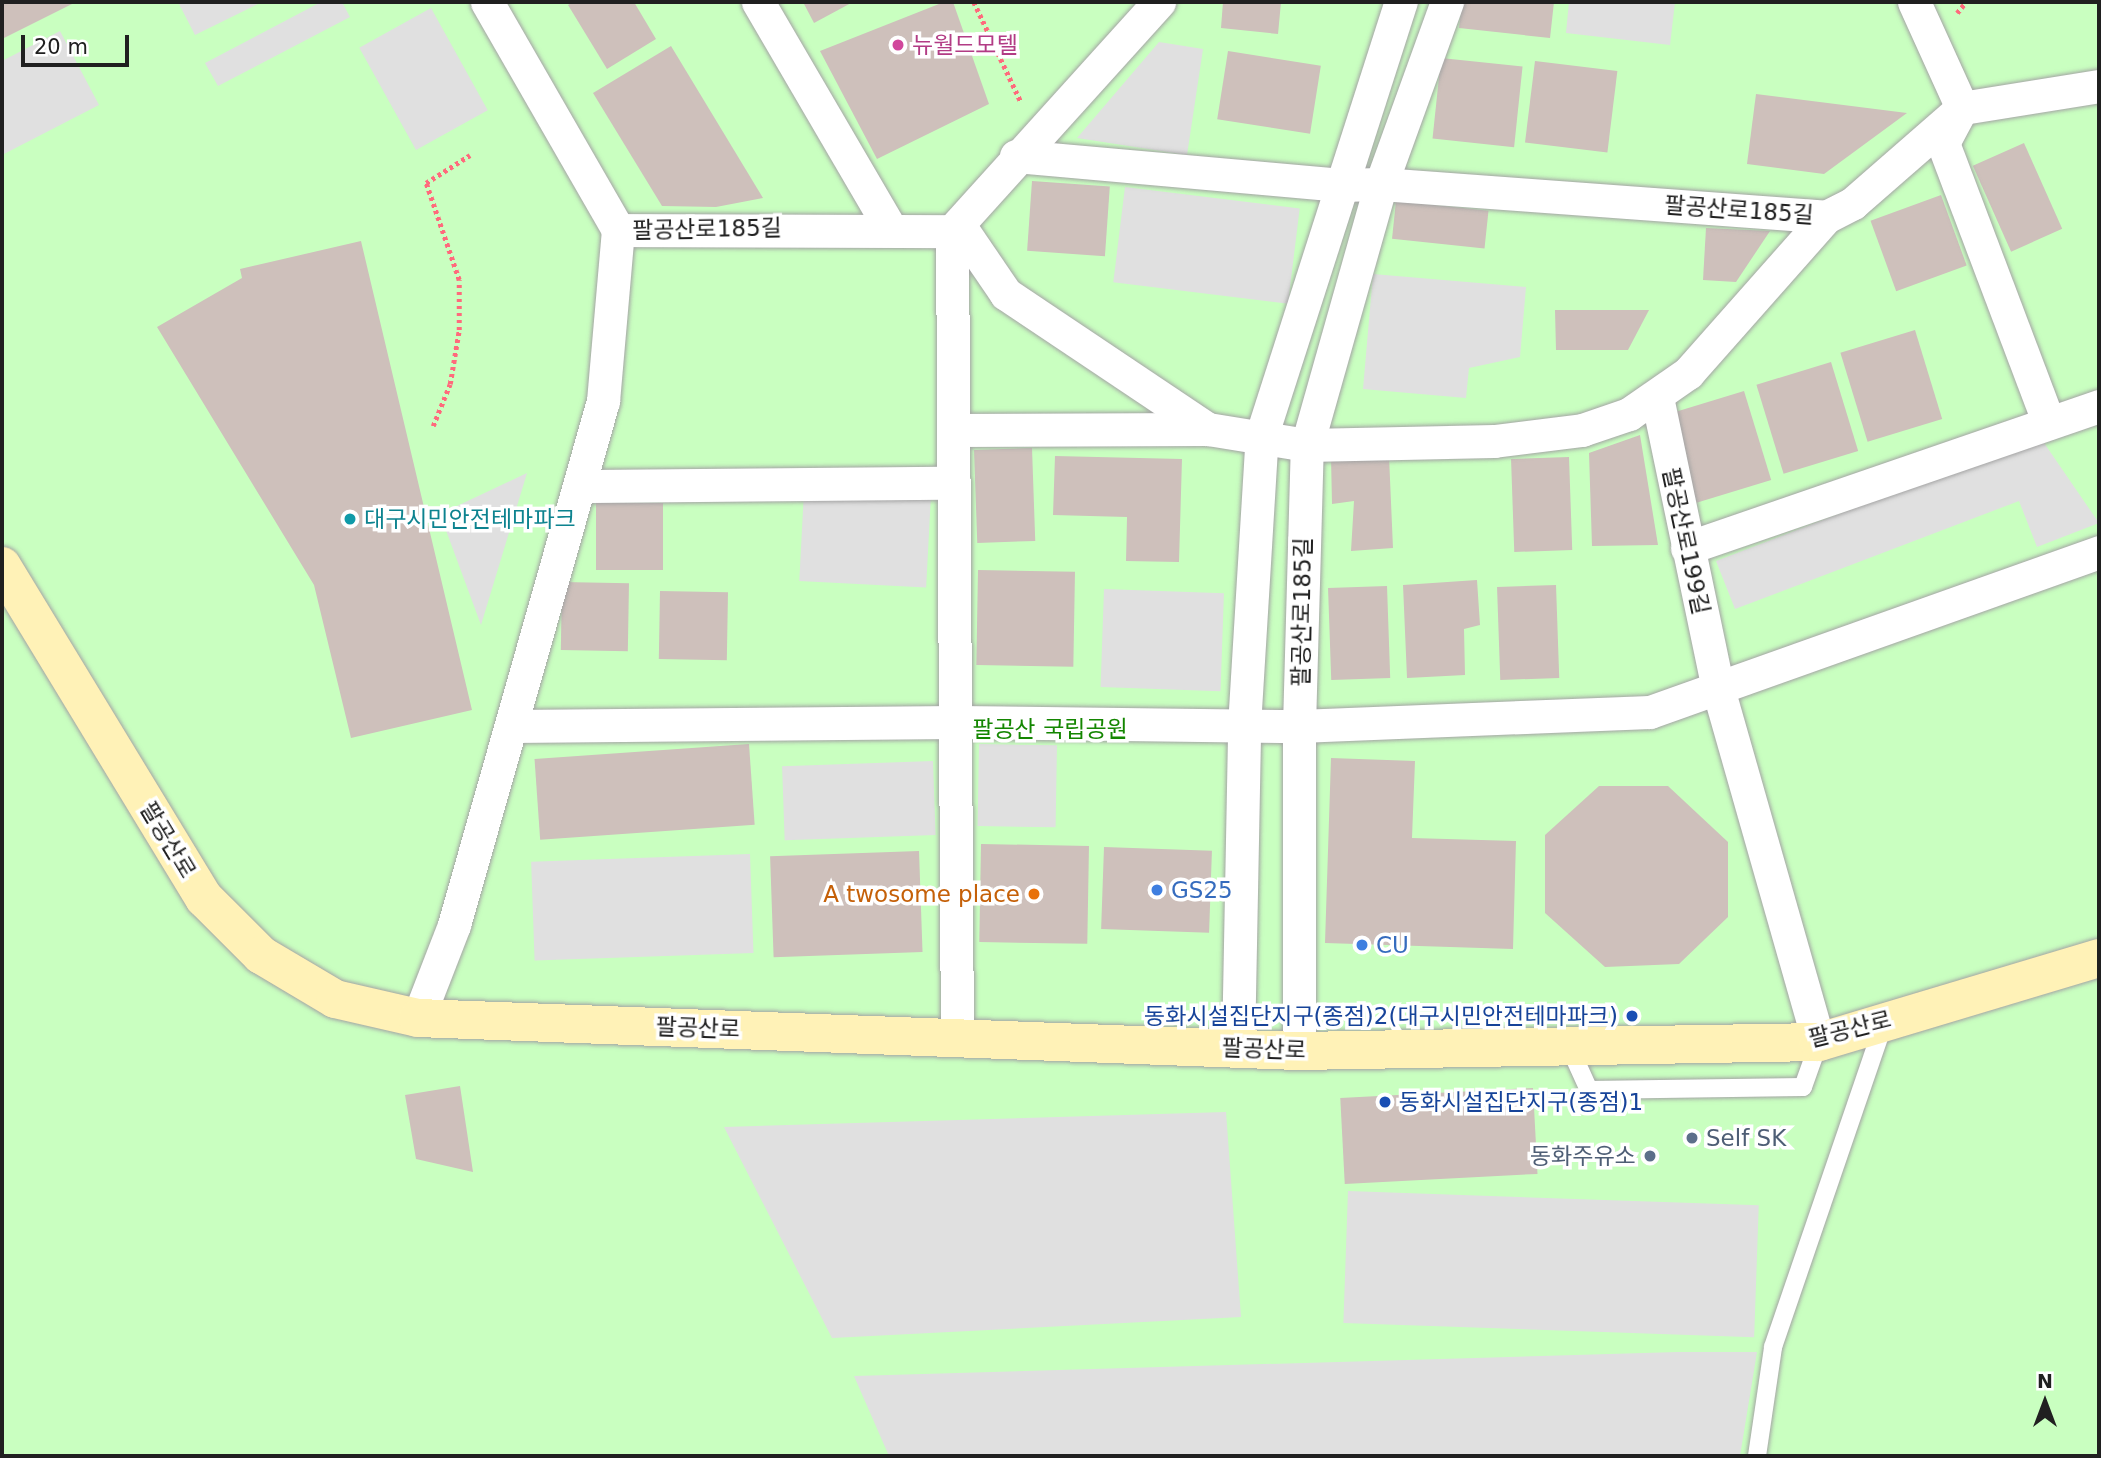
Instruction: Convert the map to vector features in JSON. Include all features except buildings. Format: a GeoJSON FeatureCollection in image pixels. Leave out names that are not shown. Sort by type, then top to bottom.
{"type":"FeatureCollection","features":[{"type":"Feature","properties":{"kind":"main road","name":"팔공산로"},"geometry":{"type":"LineString","coordinates":[[2,566],[204,898],[261,955],[335,999],[418,1018],[1299,1051],[1819,1042],[2099,958]]}},
{"type":"Feature","properties":{"kind":"street","name":"팔공산로185길"},"geometry":{"type":"LineString","coordinates":[[488,2],[618,230],[956,228]]}},
{"type":"Feature","properties":{"kind":"street"},"geometry":{"type":"LineString","coordinates":[[758,2],[890,228]]}},
{"type":"Feature","properties":{"kind":"street"},"geometry":{"type":"LineString","coordinates":[[957,1038],[954,483],[956,228],[1026,145],[1159,2]]}},
{"type":"Feature","properties":{"kind":"street","name":"팔공산로185길"},"geometry":{"type":"LineString","coordinates":[[1238,1048],[1244,726],[1262,434],[1339,185],[1401,2]]}},
{"type":"Feature","properties":{"kind":"street","name":"팔공산로185길"},"geometry":{"type":"LineString","coordinates":[[1299,1051],[1299,726],[1307,445],[1381,184],[1447,2]]}},
{"type":"Feature","properties":{"kind":"street"},"geometry":{"type":"LineString","coordinates":[[1914,2],[1962,108]]}},
{"type":"Feature","properties":{"kind":"street"},"geometry":{"type":"LineString","coordinates":[[1962,108],[2099,86]]}},
{"type":"Feature","properties":{"kind":"street","name":"팔공산로185길"},"geometry":{"type":"LineString","coordinates":[[1339,185],[1381,184],[1826,217],[1853,203],[1962,108]]}},
{"type":"Feature","properties":{"kind":"street"},"geometry":{"type":"LineString","coordinates":[[1962,108],[1943,143],[2049,423]]}},
{"type":"Feature","properties":{"kind":"street"},"geometry":{"type":"LineString","coordinates":[[1026,145],[1339,185]]}},
{"type":"Feature","properties":{"kind":"street"},"geometry":{"type":"LineString","coordinates":[[954,430],[1208,429],[1262,434],[1307,445],[1494,441],[1582,430],[1629,414],[1657,397],[1729,331],[1826,217]]}},
{"type":"Feature","properties":{"kind":"street"},"geometry":{"type":"LineString","coordinates":[[956,228],[1006,294],[1208,429]]}},
{"type":"Feature","properties":{"kind":"street"},"geometry":{"type":"LineString","coordinates":[[418,1018],[454,925],[603,401],[618,230]]}},
{"type":"Feature","properties":{"kind":"street","name":"팔공산로199길"},"geometry":{"type":"LineString","coordinates":[[1657,397],[1717,685],[1819,1042]]}},
{"type":"Feature","properties":{"kind":"street"},"geometry":{"type":"LineString","coordinates":[[1687,548],[2099,406]]}},
{"type":"Feature","properties":{"kind":"street"},"geometry":{"type":"LineString","coordinates":[[580,486],[954,483]]}},
{"type":"Feature","properties":{"kind":"street"},"geometry":{"type":"LineString","coordinates":[[511,726],[956,722],[1299,726],[1650,712],[1717,685],[2099,552]]}},
{"type":"Feature","properties":{"kind":"lane"},"geometry":{"type":"LineString","coordinates":[[1758,1456],[1773,1347],[1884,1022]]}},
{"type":"Feature","properties":{"kind":"path"},"geometry":{"type":"LineString","coordinates":[[974,2],[1026,145]]}},
{"type":"Feature","properties":{"kind":"path"},"geometry":{"type":"LineString","coordinates":[[2023,2],[2031,2]]}},
{"type":"Feature","properties":{"kind":"path"},"geometry":{"type":"LineString","coordinates":[[433,426],[450,384],[459,330],[459,280],[426,183],[470,155]]}},
{"type":"Feature","properties":{"kind":"green space","name":"팔공산 국립공원"},"geometry":{"type":"Polygon","coordinates":[[[2,2],[2099,2],[2099,1456],[2,1456],[2,2]]]}},
{"type":"Feature","properties":{"kind":"shaded area"},"geometry":{"type":"Polygon","coordinates":[[[178,2],[262,2],[195,35],[178,2]]]}},
{"type":"Feature","properties":{"kind":"shaded area"},"geometry":{"type":"Polygon","coordinates":[[[321,2],[342,2],[350,17],[218,86],[205,63],[321,2]]]}},
{"type":"Feature","properties":{"kind":"shaded area"},"geometry":{"type":"Polygon","coordinates":[[[1569,2],[1675,2],[1670,45],[1566,33],[1569,2]]]}},
{"type":"Feature","properties":{"kind":"shaded area"},"geometry":{"type":"Polygon","coordinates":[[[431,8],[488,110],[416,150],[359,48],[431,8]]]}},
{"type":"Feature","properties":{"kind":"shaded area"},"geometry":{"type":"Polygon","coordinates":[[[60,31],[99,105],[2,155],[2,61],[60,31]]]}},
{"type":"Feature","properties":{"kind":"shaded area"},"geometry":{"type":"Polygon","coordinates":[[[1159,42],[1203,49],[1187,155],[1077,138],[1159,42]]]}},
{"type":"Feature","properties":{"kind":"shaded area"},"geometry":{"type":"Polygon","coordinates":[[[1125,187],[1300,208],[1288,304],[1113,282],[1125,187]]]}},
{"type":"Feature","properties":{"kind":"shaded area"},"geometry":{"type":"Polygon","coordinates":[[[1373,274],[1526,287],[1520,357],[1469,368],[1466,398],[1363,389],[1373,274]]]}},
{"type":"Feature","properties":{"kind":"shaded area"},"geometry":{"type":"Polygon","coordinates":[[[2040,437],[2099,523],[2037,547],[2019,501],[1735,609],[1716,561],[2040,437]]]}},
{"type":"Feature","properties":{"kind":"shaded area"},"geometry":{"type":"Polygon","coordinates":[[[527,473],[481,625],[440,514],[527,473]]]}},
{"type":"Feature","properties":{"kind":"shaded area"},"geometry":{"type":"Polygon","coordinates":[[[804,491],[931,498],[926,588],[799,581],[804,491]]]}},
{"type":"Feature","properties":{"kind":"shaded area"},"geometry":{"type":"Polygon","coordinates":[[[1104,589],[1224,593],[1221,691],[1101,687],[1104,589]]]}},
{"type":"Feature","properties":{"kind":"shaded area"},"geometry":{"type":"Polygon","coordinates":[[[979,744],[1057,745],[1056,827],[978,826],[979,744]]]}},
{"type":"Feature","properties":{"kind":"shaded area"},"geometry":{"type":"Polygon","coordinates":[[[933,761],[936,835],[785,840],[782,766],[933,761]]]}},
{"type":"Feature","properties":{"kind":"shaded area"},"geometry":{"type":"Polygon","coordinates":[[[750,854],[753,953],[535,961],[531,862],[750,854]]]}},
{"type":"Feature","properties":{"kind":"shaded area"},"geometry":{"type":"Polygon","coordinates":[[[1226,1112],[1241,1317],[832,1338],[724,1127],[1226,1112]]]}},
{"type":"Feature","properties":{"kind":"shaded area"},"geometry":{"type":"Polygon","coordinates":[[[1348,1191],[1759,1205],[1754,1337],[1343,1323],[1348,1191]]]}},
{"type":"Feature","properties":{"kind":"shaded area"},"geometry":{"type":"Polygon","coordinates":[[[1757,1352],[1740,1456],[889,1456],[854,1376],[1757,1352]]]}},
{"type":"Feature","properties":{"kind":"place","name":"뉴월드모텔"},"geometry":{"type":"Point","coordinates":[898,45]}},
{"type":"Feature","properties":{"kind":"place","name":"대구시민안전테마파크"},"geometry":{"type":"Point","coordinates":[350,519]}},
{"type":"Feature","properties":{"kind":"place","name":"GS25"},"geometry":{"type":"Point","coordinates":[1157,890]}},
{"type":"Feature","properties":{"kind":"place","name":"A twosome place"},"geometry":{"type":"Point","coordinates":[1034,894]}},
{"type":"Feature","properties":{"kind":"place","name":"CU"},"geometry":{"type":"Point","coordinates":[1362,945]}},
{"type":"Feature","properties":{"kind":"place","name":"동화시설집단지구(종점)2(대구시민안전테마파크)"},"geometry":{"type":"Point","coordinates":[1632,1016]}},
{"type":"Feature","properties":{"kind":"place","name":"동화시설집단지구(종점)1"},"geometry":{"type":"Point","coordinates":[1385,1102]}},
{"type":"Feature","properties":{"kind":"place","name":"Self SK"},"geometry":{"type":"Point","coordinates":[1692,1138]}},
{"type":"Feature","properties":{"kind":"place","name":"동화주유소"},"geometry":{"type":"Point","coordinates":[1650,1156]}}]}
